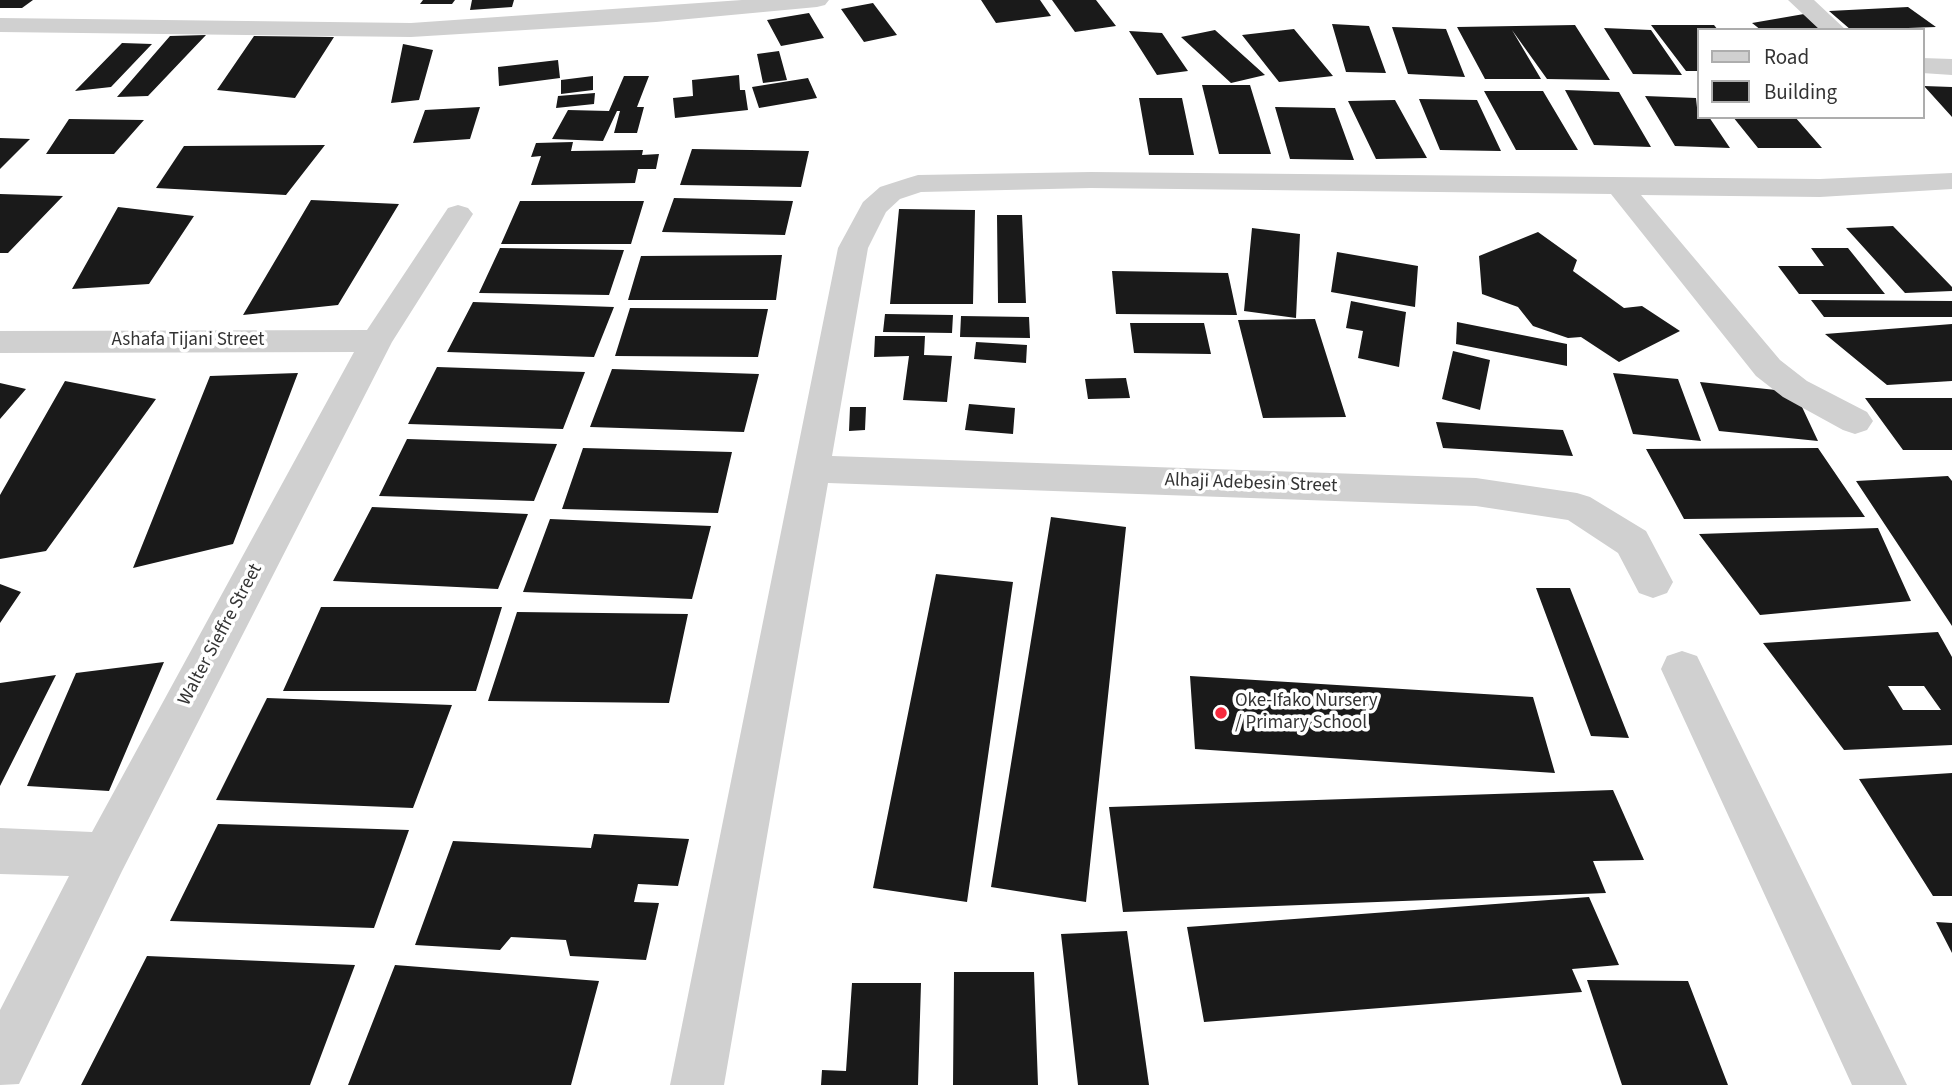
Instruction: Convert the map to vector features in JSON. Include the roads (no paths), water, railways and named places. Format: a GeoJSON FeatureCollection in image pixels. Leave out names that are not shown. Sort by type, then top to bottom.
{"type":"FeatureCollection","features":[{"type":"Feature","properties":{"kind":"street"},"geometry":{"type":"LineString","coordinates":[[0,25],[411,30],[656,15],[817,0]]}},
{"type":"Feature","properties":{"kind":"street"},"geometry":{"type":"LineString","coordinates":[[1800,0],[1832,28]]}},
{"type":"Feature","properties":{"kind":"street"},"geometry":{"type":"LineString","coordinates":[[1924,65],[1952,67]]}},
{"type":"Feature","properties":{"kind":"street"},"geometry":{"type":"LineString","coordinates":[[697,1085],[853,248],[873,208],[890,193],[918,184],[1091,180],[1820,188],[1952,181]]}},
{"type":"Feature","properties":{"kind":"street"},"geometry":{"type":"LineString","coordinates":[[1620,187],[1768,368],[1795,389],[1855,421]]}},
{"type":"Feature","properties":{"kind":"street","name":"Walter Sieffre Street"},"geometry":{"type":"LineString","coordinates":[[0,1065],[105,855],[376,341],[458,214]]}},
{"type":"Feature","properties":{"kind":"street","name":"Ashafa Tijani Street"},"geometry":{"type":"LineString","coordinates":[[0,342],[376,341]]}},
{"type":"Feature","properties":{"kind":"street","name":"Alhaji Adebesin Street"},"geometry":{"type":"LineString","coordinates":[[813,469],[1476,492],[1577,507],[1632,541],[1653,582]]}},
{"type":"Feature","properties":{"kind":"street"},"geometry":{"type":"LineString","coordinates":[[1682,669],[1880,1085]]}},
{"type":"Feature","properties":{"kind":"street"},"geometry":{"type":"LineString","coordinates":[[0,851],[105,855]]}},
{"type":"Feature","properties":{"kind":"place","name":"Oke-Ifako Nursery / Primary School"},"geometry":{"type":"Point","coordinates":[1221,713]}}]}
